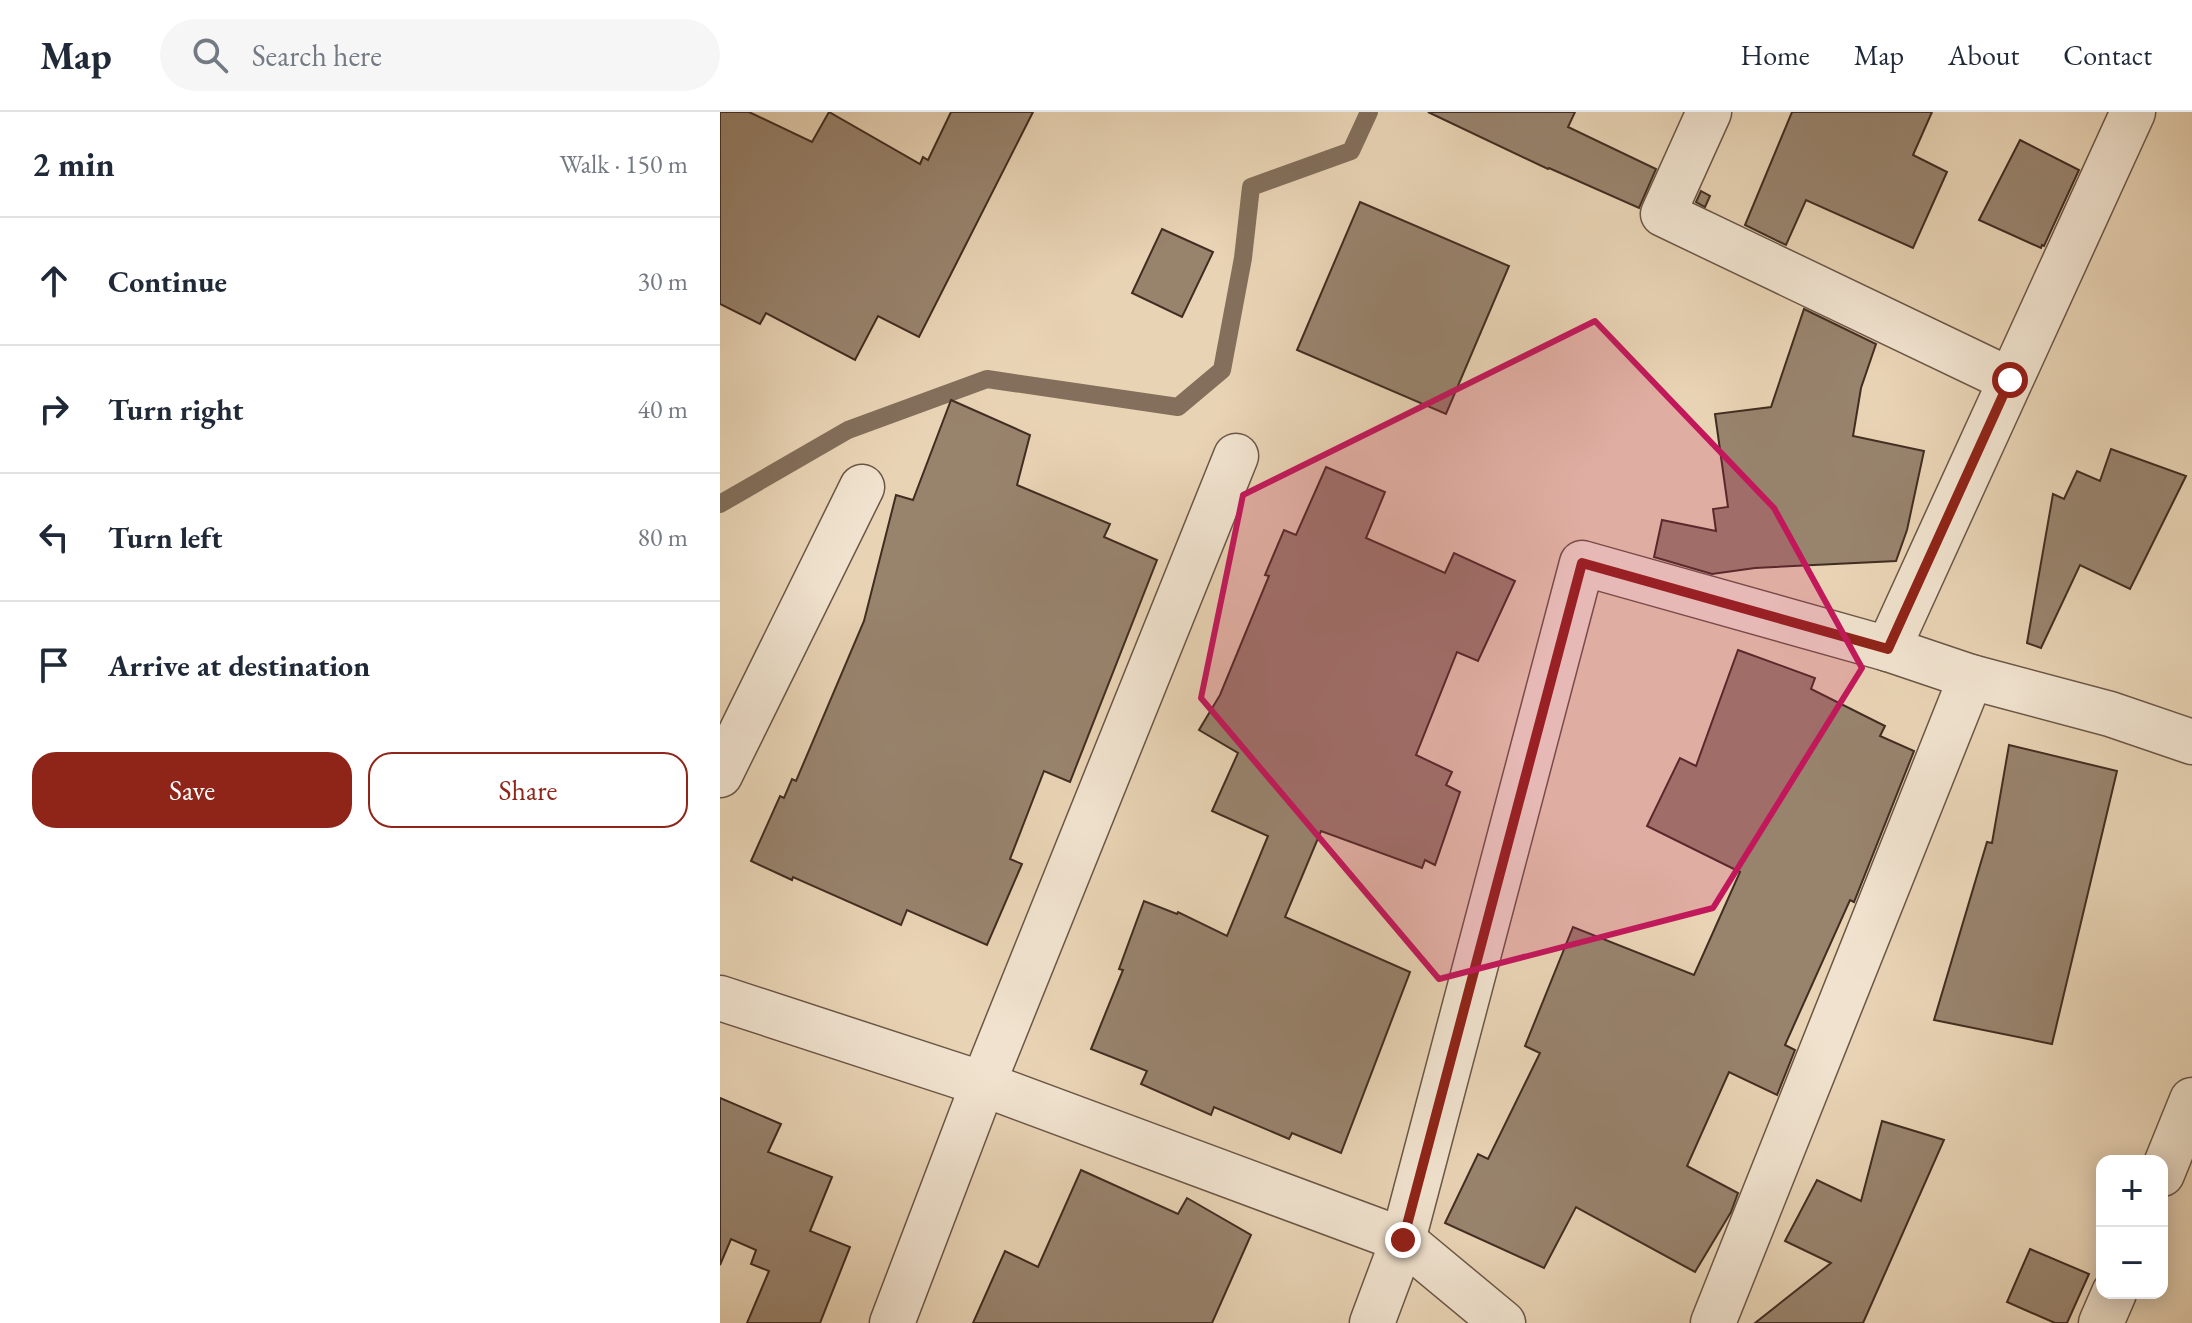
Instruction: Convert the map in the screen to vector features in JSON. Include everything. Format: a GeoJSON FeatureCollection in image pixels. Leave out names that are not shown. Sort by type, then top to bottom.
{"type":"FeatureCollection","features":[{"type":"Feature","properties":{"kind":"street"},"geometry":{"type":"LineString","coordinates":[[1709,112],[1663,214],[2010,380]]}},
{"type":"Feature","properties":{"kind":"street"},"geometry":{"type":"LineString","coordinates":[[1888,649],[2133,112]]}},
{"type":"Feature","properties":{"kind":"street"},"geometry":{"type":"LineString","coordinates":[[892,1323],[983,1084],[1236,456]]}},
{"type":"Feature","properties":{"kind":"street"},"geometry":{"type":"LineString","coordinates":[[720,775],[862,487]]}},
{"type":"Feature","properties":{"kind":"street"},"geometry":{"type":"LineString","coordinates":[[1372,1323],[1403,1240],[1582,563],[1888,649],[1971,677],[2110,714],[2192,742]]}},
{"type":"Feature","properties":{"kind":"street"},"geometry":{"type":"LineString","coordinates":[[1713,1323],[1971,677]]}},
{"type":"Feature","properties":{"kind":"street"},"geometry":{"type":"LineString","coordinates":[[720,998],[983,1084],[1403,1240],[1503,1323]]}},
{"type":"Feature","properties":{"kind":"street"},"geometry":{"type":"LineString","coordinates":[[2168,1159],[2192,1100]]}},
{"type":"Feature","properties":{"kind":"street"},"geometry":{"type":"LineString","coordinates":[[2101,1323],[2111,1299]]}},
{"type":"Feature","properties":{"kind":"highlighted area"},"geometry":{"type":"Polygon","coordinates":[[[1595,321],[1774,508],[1862,668],[1713,908],[1439,979],[1201,698],[1243,495],[1595,321]]]}},
{"type":"Feature","properties":{"kind":"building"},"geometry":{"type":"Polygon","coordinates":[[[720,112],[749,112],[812,142],[829,112],[920,164],[923,157],[928,160],[951,112],[1033,112],[919,337],[878,316],[855,360],[766,313],[760,324],[720,304],[720,112]]]}},
{"type":"Feature","properties":{"kind":"building"},"geometry":{"type":"Polygon","coordinates":[[[1428,112],[1575,112],[1568,127],[1656,169],[1639,208],[1428,112]]]}},
{"type":"Feature","properties":{"kind":"building"},"geometry":{"type":"Polygon","coordinates":[[[1792,112],[1932,112],[1913,155],[1947,172],[1913,248],[1806,200],[1786,245],[1745,225],[1792,112]]]}},
{"type":"Feature","properties":{"kind":"building"},"geometry":{"type":"Polygon","coordinates":[[[2020,140],[2079,170],[2041,248],[1979,220],[2020,140]]]}},
{"type":"Feature","properties":{"kind":"building"},"geometry":{"type":"Polygon","coordinates":[[[1701,191],[1710,196],[1705,207],[1696,202],[1701,191]]]}},
{"type":"Feature","properties":{"kind":"building"},"geometry":{"type":"Polygon","coordinates":[[[1360,202],[1509,266],[1446,414],[1297,350],[1360,202]]]}},
{"type":"Feature","properties":{"kind":"building"},"geometry":{"type":"Polygon","coordinates":[[[1162,229],[1213,252],[1182,317],[1132,293],[1162,229]]]}},
{"type":"Feature","properties":{"kind":"building"},"geometry":{"type":"Polygon","coordinates":[[[1804,309],[1876,344],[1861,388],[1853,436],[1924,451],[1907,530],[1896,561],[1755,568],[1712,574],[1654,557],[1662,520],[1716,531],[1713,509],[1728,507],[1715,414],[1771,407],[1804,309]]]}},
{"type":"Feature","properties":{"kind":"building"},"geometry":{"type":"Polygon","coordinates":[[[951,400],[1030,435],[1017,485],[1110,524],[1104,537],[1157,560],[1070,782],[1044,771],[1010,859],[1022,864],[987,945],[907,910],[901,925],[751,861],[780,796],[784,798],[792,779],[796,781],[864,621],[896,495],[913,500],[951,400]]]}},
{"type":"Feature","properties":{"kind":"building"},"geometry":{"type":"Polygon","coordinates":[[[2111,449],[2186,476],[2130,589],[2080,565],[2041,648],[2027,643],[2053,494],[2064,499],[2077,471],[2100,481],[2111,449]]]}},
{"type":"Feature","properties":{"kind":"building"},"geometry":{"type":"Polygon","coordinates":[[[1326,467],[1385,492],[1366,538],[1445,573],[1454,553],[1515,581],[1478,661],[1457,652],[1416,755],[1452,772],[1446,785],[1460,792],[1435,865],[1425,860],[1422,868],[1321,831],[1285,917],[1410,972],[1341,1153],[1292,1133],[1289,1139],[1214,1107],[1211,1115],[1141,1084],[1147,1071],[1091,1049],[1123,970],[1119,969],[1144,901],[1178,912],[1227,936],[1268,836],[1212,811],[1238,753],[1199,730],[1220,695],[1269,576],[1265,575],[1284,530],[1296,535],[1326,467]]]}},
{"type":"Feature","properties":{"kind":"building"},"geometry":{"type":"Polygon","coordinates":[[[1738,650],[1815,678],[1811,689],[1885,726],[1880,736],[1914,751],[1854,902],[1850,900],[1785,1045],[1795,1050],[1777,1095],[1729,1072],[1687,1166],[1738,1193],[1731,1212],[1695,1272],[1576,1207],[1544,1268],[1445,1223],[1478,1154],[1488,1159],[1540,1053],[1525,1046],[1573,927],[1694,975],[1740,872],[1647,826],[1680,758],[1696,766],[1738,650]]]}},
{"type":"Feature","properties":{"kind":"building"},"geometry":{"type":"Polygon","coordinates":[[[2009,745],[2117,771],[2052,1044],[1934,1020],[1987,842],[1992,843],[2009,745]]]}},
{"type":"Feature","properties":{"kind":"building"},"geometry":{"type":"Polygon","coordinates":[[[720,1098],[781,1124],[768,1152],[832,1177],[810,1231],[850,1247],[820,1323],[747,1323],[769,1271],[751,1264],[756,1250],[731,1239],[720,1265],[720,1098]]]}},
{"type":"Feature","properties":{"kind":"building"},"geometry":{"type":"Polygon","coordinates":[[[1882,1121],[1944,1140],[1863,1323],[1755,1323],[1831,1263],[1785,1241],[1817,1180],[1861,1201],[1882,1121]]]}},
{"type":"Feature","properties":{"kind":"building"},"geometry":{"type":"Polygon","coordinates":[[[1081,1170],[1178,1214],[1187,1198],[1251,1235],[1212,1323],[973,1323],[1005,1251],[1038,1267],[1081,1170]]]}},
{"type":"Feature","properties":{"kind":"building"},"geometry":{"type":"Polygon","coordinates":[[[2030,1249],[2089,1274],[2067,1323],[2055,1323],[2007,1302],[2030,1249]]]}},
{"type":"Feature","properties":{"kind":"waterway"},"geometry":{"type":"LineString","coordinates":[[720,504],[848,430],[987,379],[1178,407],[1222,370],[1243,258],[1251,187],[1351,151],[1369,112]]}},
{"type":"Feature","properties":{"kind":"route"},"geometry":{"type":"LineString","coordinates":[[1403,1240],[1582,563],[1888,649],[2010,380]]}}]}
